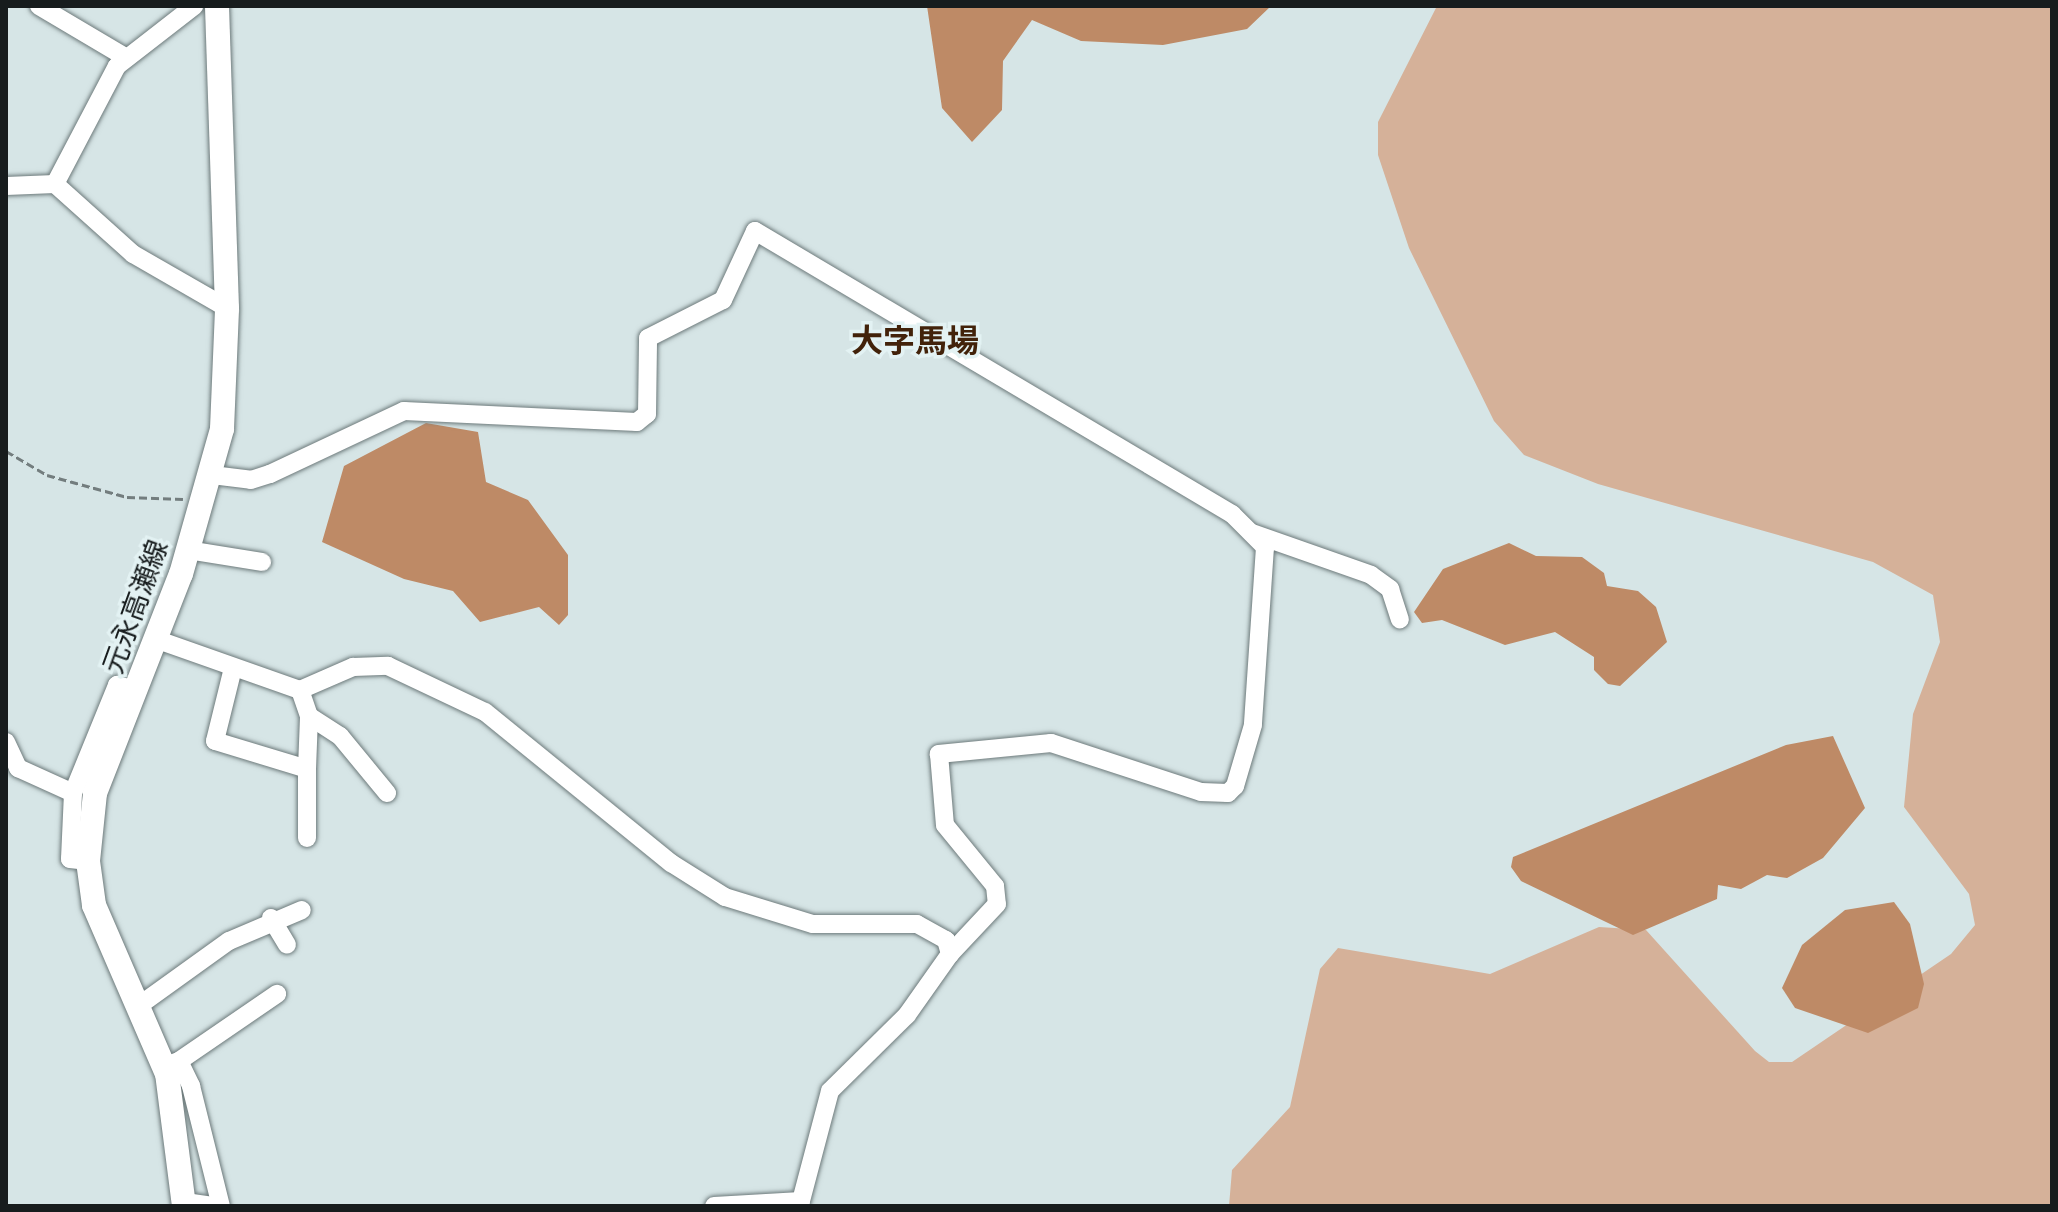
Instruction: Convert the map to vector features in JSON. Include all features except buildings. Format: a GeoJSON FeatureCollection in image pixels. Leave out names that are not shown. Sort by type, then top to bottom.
{"type":"FeatureCollection","features":[{"type":"Feature","properties":{"kind":"main road","name":"元永高瀬線"},"geometry":{"type":"LineString","coordinates":[[184,1204],[171,1063],[137,1007],[94,905],[88,861],[95,793],[158,640],[212,475],[227,308],[217,6]]}},
{"type":"Feature","properties":{"kind":"street"},"geometry":{"type":"LineString","coordinates":[[39,6],[127,58]]}},
{"type":"Feature","properties":{"kind":"street"},"geometry":{"type":"LineString","coordinates":[[55,184],[108,78],[127,58],[194,6]]}},
{"type":"Feature","properties":{"kind":"street"},"geometry":{"type":"LineString","coordinates":[[6,186],[55,184],[133,254],[227,308]]}},
{"type":"Feature","properties":{"kind":"street"},"geometry":{"type":"LineString","coordinates":[[212,475],[251,480],[270,474],[404,411],[637,422],[647,414],[648,338],[723,300],[755,231],[1073,416],[1250,532],[1265,547],[1266,591],[1253,725],[1235,786],[1228,793],[1201,792],[1051,743],[939,754],[949,834],[999,894],[950,954],[907,1015],[830,1091],[801,1201],[714,1206]]}},
{"type":"Feature","properties":{"kind":"street"},"geometry":{"type":"LineString","coordinates":[[1250,532],[1371,575],[1390,589],[1400,619]]}},
{"type":"Feature","properties":{"kind":"street"},"geometry":{"type":"LineString","coordinates":[[188,550],[262,562]]}},
{"type":"Feature","properties":{"kind":"street"},"geometry":{"type":"LineString","coordinates":[[158,640],[300,690],[353,667],[388,666],[485,712],[671,863],[725,897],[813,924],[917,924],[946,940],[950,954]]}},
{"type":"Feature","properties":{"kind":"street"},"geometry":{"type":"LineString","coordinates":[[233,668],[215,741],[307,769]]}},
{"type":"Feature","properties":{"kind":"street"},"geometry":{"type":"LineString","coordinates":[[88,861],[70,859],[73,793],[117,685],[136,690]]}},
{"type":"Feature","properties":{"kind":"street"},"geometry":{"type":"LineString","coordinates":[[300,690],[309,716],[307,838]]}},
{"type":"Feature","properties":{"kind":"street"},"geometry":{"type":"LineString","coordinates":[[309,716],[340,736],[387,793]]}},
{"type":"Feature","properties":{"kind":"street"},"geometry":{"type":"LineString","coordinates":[[6,742],[18,768],[73,793]]}},
{"type":"Feature","properties":{"kind":"street"},"geometry":{"type":"LineString","coordinates":[[137,1007],[186,967],[271,918],[302,910]]}},
{"type":"Feature","properties":{"kind":"street"},"geometry":{"type":"LineString","coordinates":[[271,918],[287,945]]}},
{"type":"Feature","properties":{"kind":"street"},"geometry":{"type":"LineString","coordinates":[[221,1206],[171,1063],[277,994]]}},
{"type":"Feature","properties":{"kind":"street"},"geometry":{"type":"LineString","coordinates":[[184,1204],[215,1206]]}},
{"type":"Feature","properties":{"kind":"path"},"geometry":{"type":"LineString","coordinates":[[6,451],[47,475],[127,497],[203,500]]}},
{"type":"Feature","properties":{"kind":"shaded area"},"geometry":{"type":"Polygon","coordinates":[[[927,6],[1271,6],[1247,29],[1163,45],[1081,41],[1032,20],[1003,61],[1002,110],[972,142],[942,108],[927,6]]]}},
{"type":"Feature","properties":{"kind":"shaded area"},"geometry":{"type":"Polygon","coordinates":[[[1437,6],[2052,6],[2052,1206],[1229,1206],[1232,1170],[1290,1107],[1320,969],[1338,948],[1490,974],[1599,927],[1646,930],[1755,1051],[1769,1062],[1792,1062],[1951,954],[1975,925],[1969,894],[1904,807],[1913,714],[1940,642],[1933,595],[1873,562],[1598,484],[1524,455],[1494,421],[1409,248],[1378,155],[1378,122],[1437,6]]]}},
{"type":"Feature","properties":{"kind":"shaded area"},"geometry":{"type":"Polygon","coordinates":[[[426,423],[478,432],[486,482],[528,500],[568,555],[568,615],[559,625],[539,607],[480,622],[453,591],[404,579],[322,542],[344,466],[426,423]]]}},
{"type":"Feature","properties":{"kind":"shaded area"},"geometry":{"type":"Polygon","coordinates":[[[1509,543],[1536,556],[1582,557],[1604,573],[1607,586],[1638,591],[1656,607],[1667,642],[1620,686],[1608,684],[1594,670],[1594,657],[1555,632],[1505,645],[1442,620],[1422,623],[1414,612],[1443,569],[1509,543]]]}},
{"type":"Feature","properties":{"kind":"shaded area"},"geometry":{"type":"Polygon","coordinates":[[[1833,736],[1865,808],[1823,858],[1787,878],[1767,875],[1741,889],[1718,885],[1717,899],[1633,935],[1521,881],[1511,867],[1513,857],[1786,745],[1833,736]]]}},
{"type":"Feature","properties":{"kind":"shaded area"},"geometry":{"type":"Polygon","coordinates":[[[1894,902],[1910,924],[1924,984],[1918,1008],[1868,1033],[1795,1008],[1782,988],[1802,945],[1845,910],[1894,902]]]}},
{"type":"Feature","properties":{"kind":"district","name":"大字馬場"},"geometry":{"type":"Point","coordinates":[915,339]}}]}
